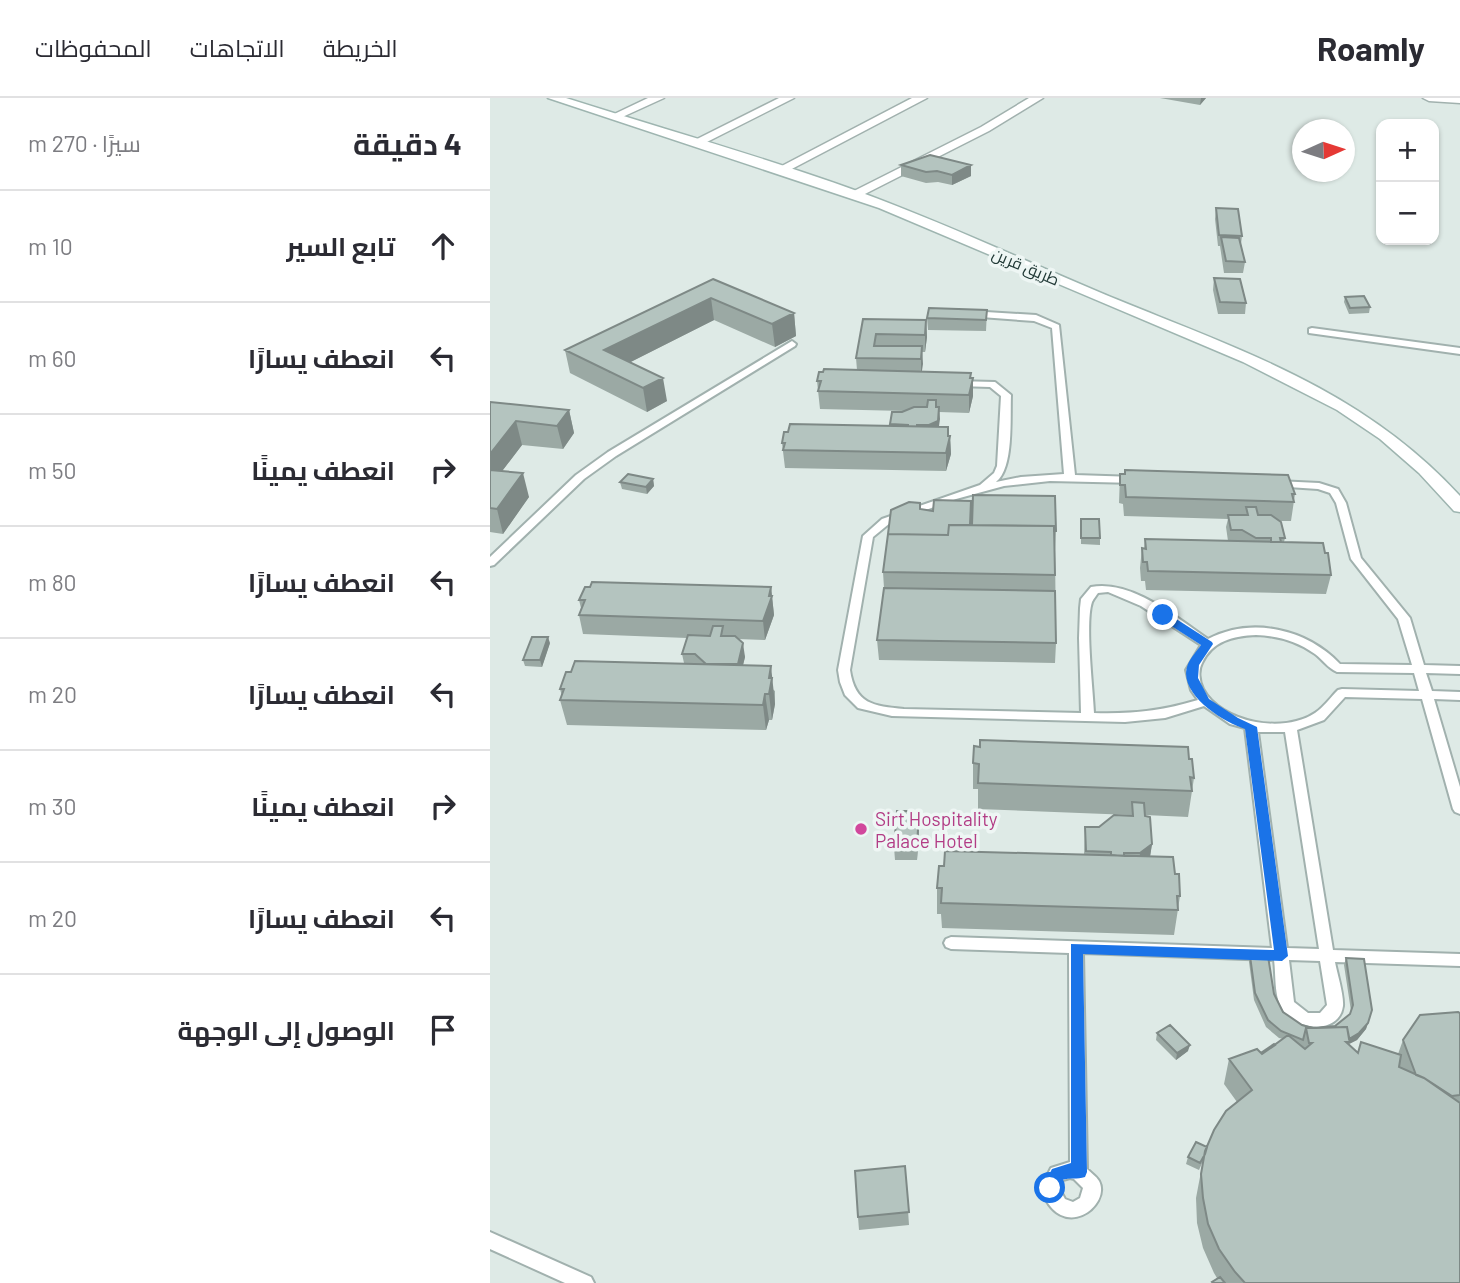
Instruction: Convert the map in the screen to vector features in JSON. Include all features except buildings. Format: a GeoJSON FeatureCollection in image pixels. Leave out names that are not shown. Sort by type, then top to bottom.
{"type":"FeatureCollection","features":[{"type":"Feature","properties":{"kind":"street","name":"طريق قرين"},"geometry":{"type":"LineString","coordinates":[[554,98],[854,194],[1246,358],[1335,403],[1382,435],[1417,462],[1460,507]]}},
{"type":"Feature","properties":{"kind":"street"},"geometry":{"type":"LineString","coordinates":[[614,117],[658,98]]}},
{"type":"Feature","properties":{"kind":"street"},"geometry":{"type":"LineString","coordinates":[[695,142],[788,98]]}},
{"type":"Feature","properties":{"kind":"street"},"geometry":{"type":"LineString","coordinates":[[782,169],[921,98]]}},
{"type":"Feature","properties":{"kind":"street"},"geometry":{"type":"LineString","coordinates":[[854,194],[985,129],[1037,98]]}},
{"type":"Feature","properties":{"kind":"street"},"geometry":{"type":"LineString","coordinates":[[1429,98],[1460,100]]}},
{"type":"Feature","properties":{"kind":"lane"},"geometry":{"type":"LineString","coordinates":[[959,314],[1036,317],[1056,327],[1070,479]]}},
{"type":"Feature","properties":{"kind":"lane"},"geometry":{"type":"LineString","coordinates":[[1312,331],[1460,351]]}},
{"type":"Feature","properties":{"kind":"lane"},"geometry":{"type":"LineString","coordinates":[[490,563],[590,470],[792,344]]}},
{"type":"Feature","properties":{"kind":"lane"},"geometry":{"type":"LineString","coordinates":[[943,382],[992,384],[1006,395],[1002,466],[998,475],[979,489]]}},
{"type":"Feature","properties":{"kind":"lane"},"geometry":{"type":"LineString","coordinates":[[1153,481],[1025,480],[979,489],[875,527],[868,536],[844,670],[849,693],[857,701],[887,712],[1088,718],[1145,717],[1205,702]]}},
{"type":"Feature","properties":{"kind":"lane"},"geometry":{"type":"LineString","coordinates":[[1262,484],[1319,486],[1334,491],[1341,503],[1356,559],[1404,618],[1460,809]]}},
{"type":"Feature","properties":{"kind":"lane"},"geometry":{"type":"LineString","coordinates":[[1088,718],[1086,617],[1087,598],[1092,591],[1102,588],[1122,590],[1208,644]]}},
{"type":"Feature","properties":{"kind":"lane"},"geometry":{"type":"LineString","coordinates":[[1239,632],[1281,634],[1316,648],[1337,668],[1342,693],[1332,709],[1314,722],[1291,729],[1271,730],[1234,721],[1205,702],[1192,678],[1193,665],[1208,644],[1239,632]]}},
{"type":"Feature","properties":{"kind":"lane"},"geometry":{"type":"LineString","coordinates":[[1337,668],[1460,670]]}},
{"type":"Feature","properties":{"kind":"lane"},"geometry":{"type":"LineString","coordinates":[[1342,693],[1460,696]]}},
{"type":"Feature","properties":{"kind":"lane"},"geometry":{"type":"LineString","coordinates":[[1251,727],[1287,1004],[1291,1011],[1307,1020],[1317,1021],[1326,1018],[1335,1006],[1291,729]]}},
{"type":"Feature","properties":{"kind":"lane"},"geometry":{"type":"LineString","coordinates":[[951,943],[1460,960]]}},
{"type":"Feature","properties":{"kind":"lane"},"geometry":{"type":"LineString","coordinates":[[1076,948],[1079,1172]]}},
{"type":"Feature","properties":{"kind":"lane"},"geometry":{"type":"LineString","coordinates":[[490,1240],[585,1283]]}},
{"type":"Feature","properties":{"kind":"place","name":"Sirt Hospitality Palace Hotel"},"geometry":{"type":"Point","coordinates":[861,829]}},
{"type":"Feature","properties":{"kind":"route"},"geometry":{"type":"LineString","coordinates":[[1050,1188],[1057,1174],[1070,1170],[1079,1172],[1076,948],[1282,956],[1251,727],[1217,712],[1205,702],[1192,678],[1193,665],[1208,644],[1163,615]]}}]}
